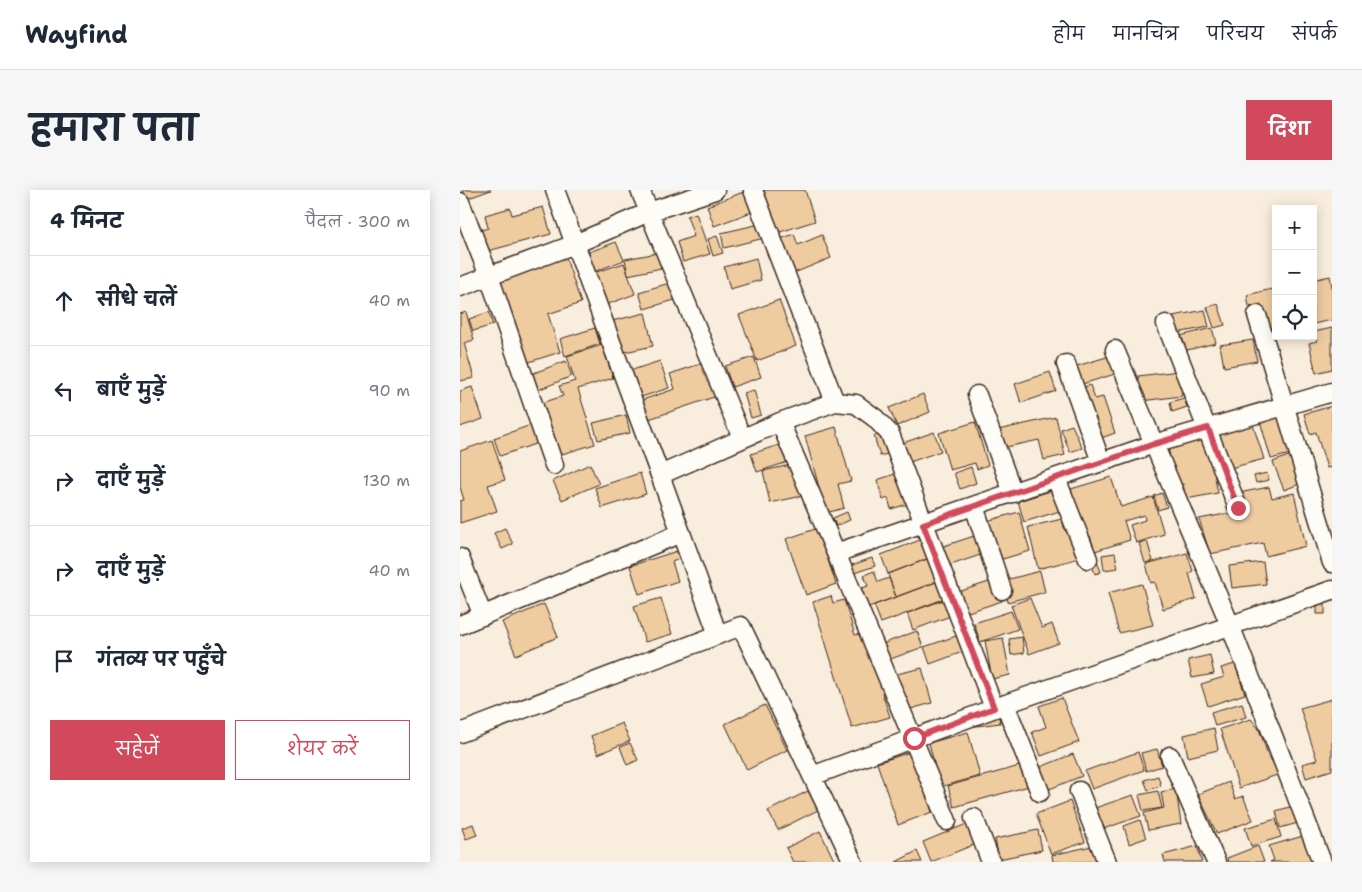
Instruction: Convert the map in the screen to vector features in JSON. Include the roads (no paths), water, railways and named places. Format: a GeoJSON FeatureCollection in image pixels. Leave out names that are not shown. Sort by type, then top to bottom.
{"type":"FeatureCollection","features":[{"type":"Feature","properties":{"kind":"street"},"geometry":{"type":"LineString","coordinates":[[555,190],[718,635]]}},
{"type":"Feature","properties":{"kind":"street"},"geometry":{"type":"LineString","coordinates":[[640,190],[742,438]]}},
{"type":"Feature","properties":{"kind":"street"},"geometry":{"type":"LineString","coordinates":[[460,287],[575,244],[648,212],[715,190]]}},
{"type":"Feature","properties":{"kind":"street"},"geometry":{"type":"LineString","coordinates":[[753,190],[835,402]]}},
{"type":"Feature","properties":{"kind":"street"},"geometry":{"type":"LineString","coordinates":[[460,202],[489,276],[554,465]]}},
{"type":"Feature","properties":{"kind":"street"},"geometry":{"type":"LineString","coordinates":[[1257,314],[1286,405],[1332,563]]}},
{"type":"Feature","properties":{"kind":"street"},"geometry":{"type":"LineString","coordinates":[[1166,324],[1238,508]]}},
{"type":"Feature","properties":{"kind":"street"},"geometry":{"type":"LineString","coordinates":[[1115,350],[1230,625],[1322,862]]}},
{"type":"Feature","properties":{"kind":"street"},"geometry":{"type":"LineString","coordinates":[[1066,364],[1101,462]]}},
{"type":"Feature","properties":{"kind":"street"},"geometry":{"type":"LineString","coordinates":[[836,553],[1154,444],[1332,392]]}},
{"type":"Feature","properties":{"kind":"street"},"geometry":{"type":"LineString","coordinates":[[977,395],[1013,493]]}},
{"type":"Feature","properties":{"kind":"street"},"geometry":{"type":"LineString","coordinates":[[660,475],[780,422],[835,402],[856,404],[875,418],[890,434],[923,524],[1000,706],[1040,792]]}},
{"type":"Feature","properties":{"kind":"street"},"geometry":{"type":"LineString","coordinates":[[780,422],[948,821]]}},
{"type":"Feature","properties":{"kind":"street"},"geometry":{"type":"LineString","coordinates":[[1056,478],[1088,559]]}},
{"type":"Feature","properties":{"kind":"street"},"geometry":{"type":"LineString","coordinates":[[974,506],[1002,590]]}},
{"type":"Feature","properties":{"kind":"street"},"geometry":{"type":"LineString","coordinates":[[460,625],[681,533]]}},
{"type":"Feature","properties":{"kind":"street"},"geometry":{"type":"LineString","coordinates":[[460,558],[483,616]]}},
{"type":"Feature","properties":{"kind":"street"},"geometry":{"type":"LineString","coordinates":[[812,776],[1000,706],[1332,590]]}},
{"type":"Feature","properties":{"kind":"street"},"geometry":{"type":"LineString","coordinates":[[460,733],[741,626],[853,862]]}},
{"type":"Feature","properties":{"kind":"street"},"geometry":{"type":"LineString","coordinates":[[1170,756],[1216,862]]}},
{"type":"Feature","properties":{"kind":"street"},"geometry":{"type":"LineString","coordinates":[[1079,791],[1107,862]]}},
{"type":"Feature","properties":{"kind":"street"},"geometry":{"type":"LineString","coordinates":[[974,818],[991,862]]}}]}
